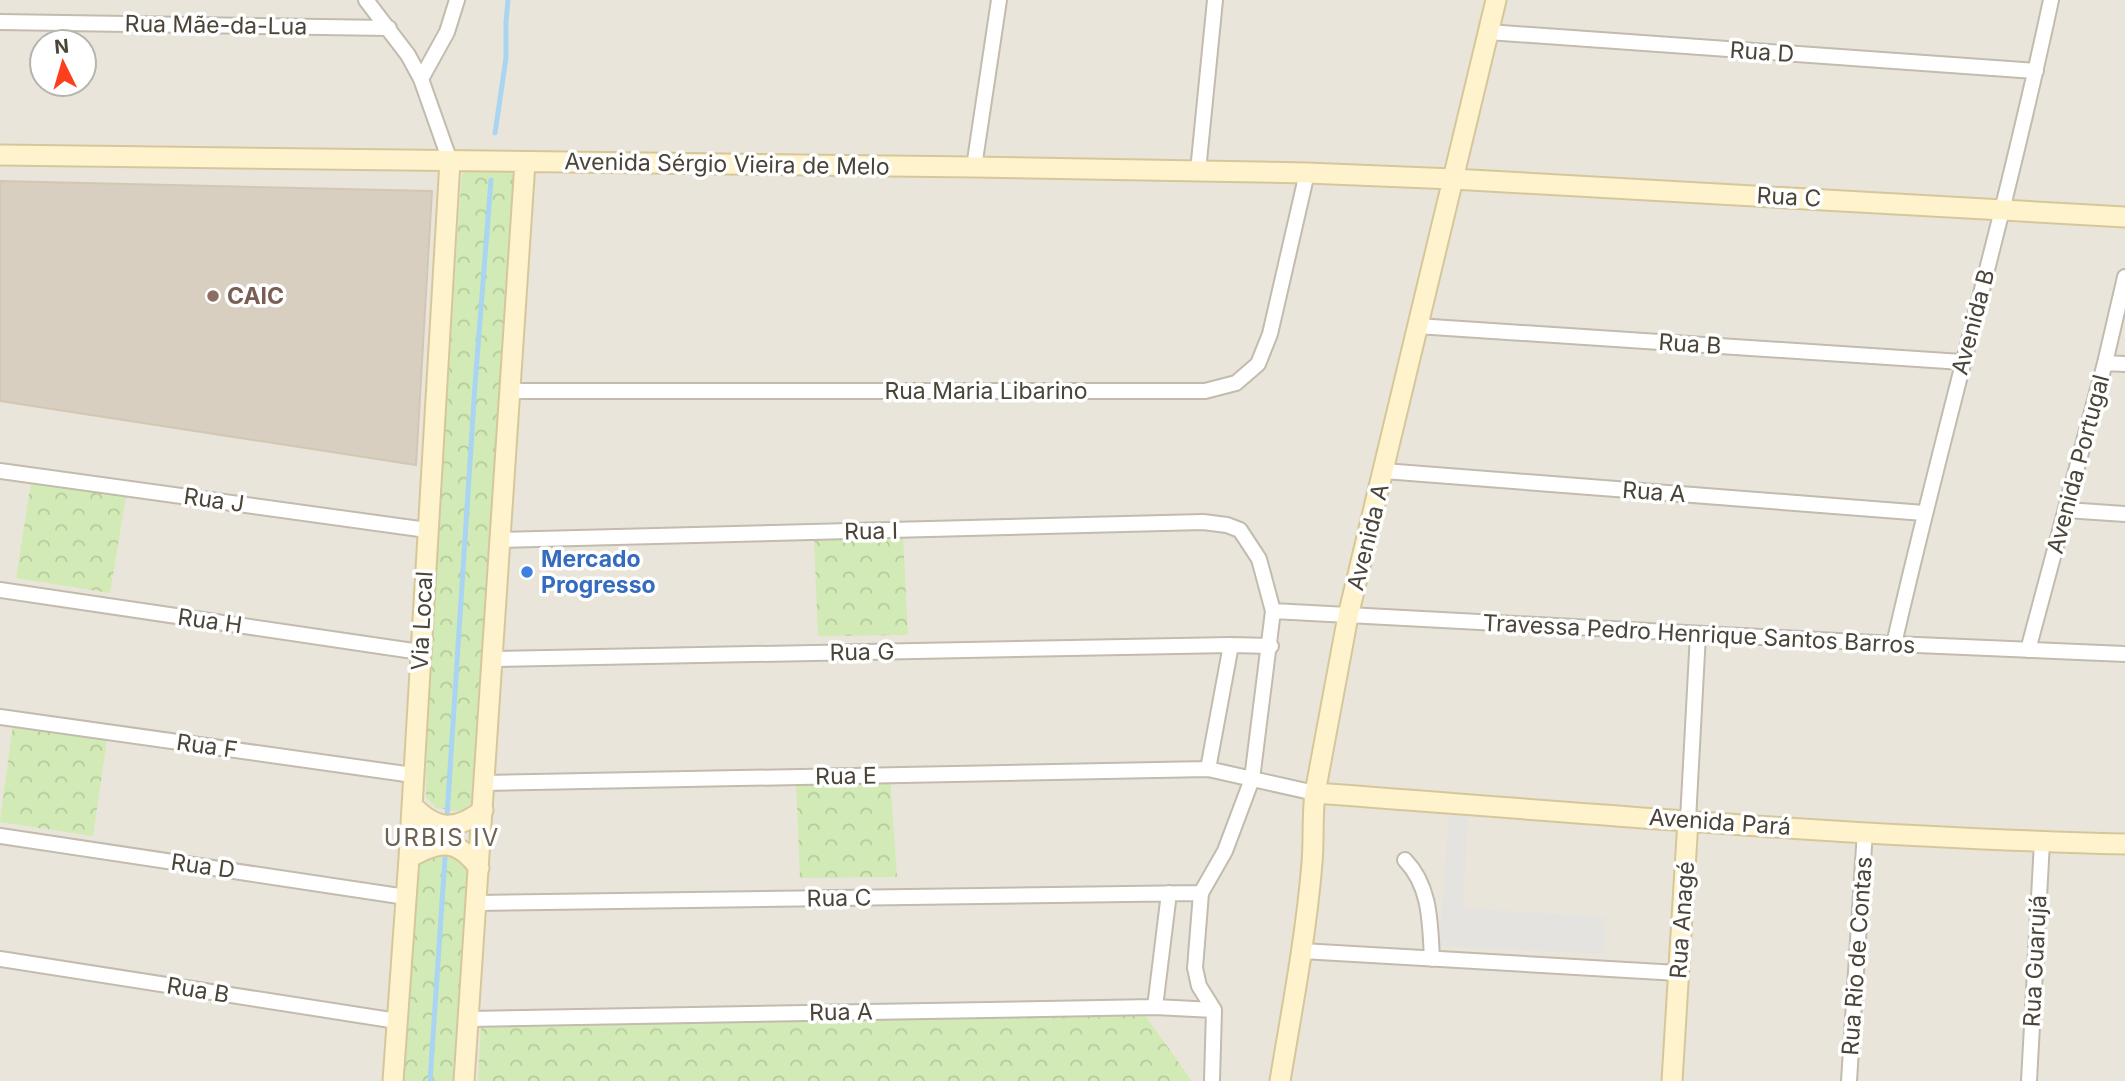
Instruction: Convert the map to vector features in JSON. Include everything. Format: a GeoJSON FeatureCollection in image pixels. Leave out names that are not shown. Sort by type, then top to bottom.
{"type":"FeatureCollection","features":[{"type":"Feature","properties":{"kind":"street"},"geometry":{"type":"LineString","coordinates":[[366,0],[408,55],[421,79],[450,161]]}},
{"type":"Feature","properties":{"kind":"street"},"geometry":{"type":"LineString","coordinates":[[421,79],[447,32],[457,0]]}},
{"type":"Feature","properties":{"kind":"street"},"geometry":{"type":"LineString","coordinates":[[974,167],[999,0]]}},
{"type":"Feature","properties":{"kind":"street"},"geometry":{"type":"LineString","coordinates":[[1198,171],[1215,0]]}},
{"type":"Feature","properties":{"kind":"street","name":"Avenida A"},"geometry":{"type":"LineString","coordinates":[[1280,1081],[1301,951],[1312,860],[1315,793],[1348,616],[1496,0]]}},
{"type":"Feature","properties":{"kind":"street","name":"Avenida B"},"geometry":{"type":"LineString","coordinates":[[1894,644],[1924,513],[2003,209],[2051,0]]}},
{"type":"Feature","properties":{"kind":"street","name":"Rua Mãe-da-Lua"},"geometry":{"type":"LineString","coordinates":[[0,22],[389,28]]}},
{"type":"Feature","properties":{"kind":"street","name":"Rua D"},"geometry":{"type":"LineString","coordinates":[[1488,32],[2036,72]]}},
{"type":"Feature","properties":{"kind":"street","name":"Avenida Sérgio Vieira de Melo"},"geometry":{"type":"LineString","coordinates":[[0,155],[974,167],[1307,173],[1453,179]]}},
{"type":"Feature","properties":{"kind":"street","name":"Via Local"},"geometry":{"type":"LineString","coordinates":[[393,1081],[409,858],[450,161]]}},
{"type":"Feature","properties":{"kind":"street"},"geometry":{"type":"LineString","coordinates":[[464,1081],[525,162]]}},
{"type":"Feature","properties":{"kind":"street","name":"Rua Maria Libarino"},"geometry":{"type":"LineString","coordinates":[[509,391],[1205,391],[1236,383],[1258,364],[1270,334],[1307,173]]}},
{"type":"Feature","properties":{"kind":"street","name":"Rua C"},"geometry":{"type":"LineString","coordinates":[[1453,179],[2125,217]]}},
{"type":"Feature","properties":{"kind":"street","name":"Avenida Portugal"},"geometry":{"type":"LineString","coordinates":[[2028,650],[2105,363],[2125,277]]}},
{"type":"Feature","properties":{"kind":"street","name":"Rua B"},"geometry":{"type":"LineString","coordinates":[[1417,326],[1962,362]]}},
{"type":"Feature","properties":{"kind":"street"},"geometry":{"type":"LineString","coordinates":[[2105,363],[2125,364]]}},
{"type":"Feature","properties":{"kind":"street","name":"Rua J"},"geometry":{"type":"LineString","coordinates":[[0,471],[427,530]]}},
{"type":"Feature","properties":{"kind":"street","name":"Rua A"},"geometry":{"type":"LineString","coordinates":[[1384,471],[1924,513]]}},
{"type":"Feature","properties":{"kind":"street"},"geometry":{"type":"LineString","coordinates":[[2066,510],[2125,514]]}},
{"type":"Feature","properties":{"kind":"street","name":"Rua I"},"geometry":{"type":"LineString","coordinates":[[500,540],[1203,522],[1240,530],[1259,559],[1273,611]]}},
{"type":"Feature","properties":{"kind":"street","name":"Rua H"},"geometry":{"type":"LineString","coordinates":[[0,590],[420,652]]}},
{"type":"Feature","properties":{"kind":"street"},"geometry":{"type":"LineString","coordinates":[[1212,1081],[1214,1010],[1199,986],[1195,968],[1201,893],[1225,851],[1252,779],[1273,611]]}},
{"type":"Feature","properties":{"kind":"street","name":"Travessa Pedro Henrique Santos Barros"},"geometry":{"type":"LineString","coordinates":[[1273,611],[2125,654]]}},
{"type":"Feature","properties":{"kind":"street","name":"Rua Anagé"},"geometry":{"type":"LineString","coordinates":[[1672,1081],[1698,634]]}},
{"type":"Feature","properties":{"kind":"street"},"geometry":{"type":"LineString","coordinates":[[1208,769],[1231,645]]}},
{"type":"Feature","properties":{"kind":"street","name":"Rua G"},"geometry":{"type":"LineString","coordinates":[[492,659],[1270,646]]}},
{"type":"Feature","properties":{"kind":"street","name":"Rua F"},"geometry":{"type":"LineString","coordinates":[[0,717],[413,775]]}},
{"type":"Feature","properties":{"kind":"street","name":"Rua E"},"geometry":{"type":"LineString","coordinates":[[485,783],[1208,769],[1315,793]]}},
{"type":"Feature","properties":{"kind":"street","name":"Avenida Pará"},"geometry":{"type":"LineString","coordinates":[[1315,793],[1688,820],[2042,842],[2125,844]]}},
{"type":"Feature","properties":{"kind":"street"},"geometry":{"type":"LineString","coordinates":[[412,805],[422,816],[441,825],[464,822],[483,810]]}},
{"type":"Feature","properties":{"kind":"street","name":"Rua Rio de Contas"},"geometry":{"type":"LineString","coordinates":[[1849,1081],[1865,831]]}},
{"type":"Feature","properties":{"kind":"street","name":"Rua D"},"geometry":{"type":"LineString","coordinates":[[0,836],[405,897]]}},
{"type":"Feature","properties":{"kind":"street","name":"Rua Guarujá"},"geometry":{"type":"LineString","coordinates":[[2029,1081],[2042,842]]}},
{"type":"Feature","properties":{"kind":"street"},"geometry":{"type":"LineString","coordinates":[[409,858],[429,847],[451,845],[461,848],[479,868]]}},
{"type":"Feature","properties":{"kind":"street"},"geometry":{"type":"LineString","coordinates":[[1405,860],[1422,883],[1430,921],[1432,959]]}},
{"type":"Feature","properties":{"kind":"street"},"geometry":{"type":"LineString","coordinates":[[1155,1007],[1169,893]]}},
{"type":"Feature","properties":{"kind":"street","name":"Rua C"},"geometry":{"type":"LineString","coordinates":[[477,903],[1201,893]]}},
{"type":"Feature","properties":{"kind":"street"},"geometry":{"type":"LineString","coordinates":[[1301,951],[1678,973]]}},
{"type":"Feature","properties":{"kind":"street","name":"Rua B"},"geometry":{"type":"LineString","coordinates":[[0,959],[397,1021]]}},
{"type":"Feature","properties":{"kind":"street","name":"Rua A"},"geometry":{"type":"LineString","coordinates":[[468,1019],[1155,1007],[1214,1010]]}},
{"type":"Feature","properties":{"kind":"shaded area"},"geometry":{"type":"Polygon","coordinates":[[[0,0],[2125,0],[2125,1081],[0,1081],[0,0]]]}},
{"type":"Feature","properties":{"kind":"shaded area"},"geometry":{"type":"Polygon","coordinates":[[[1449,813],[1468,814],[1463,908],[1605,917],[1604,954],[1439,946],[1449,813]]]}},
{"type":"Feature","properties":{"kind":"green space"},"geometry":{"type":"Polygon","coordinates":[[[511,169],[517,176],[474,798],[464,812],[436,808],[426,797],[430,644],[444,414],[461,185],[463,171],[511,169]]]}},
{"type":"Feature","properties":{"kind":"green space"},"geometry":{"type":"Polygon","coordinates":[[[31,482],[126,496],[110,593],[16,578],[31,482]]]}},
{"type":"Feature","properties":{"kind":"green space"},"geometry":{"type":"Polygon","coordinates":[[[903,536],[908,635],[818,636],[814,540],[903,536]]]}},
{"type":"Feature","properties":{"kind":"green space"},"geometry":{"type":"Polygon","coordinates":[[[13,724],[107,740],[93,836],[0,822],[13,724]]]}},
{"type":"Feature","properties":{"kind":"green space"},"geometry":{"type":"Polygon","coordinates":[[[890,777],[897,877],[800,878],[796,781],[890,777]]]}},
{"type":"Feature","properties":{"kind":"green space"},"geometry":{"type":"Polygon","coordinates":[[[453,852],[468,864],[473,887],[461,1081],[403,1081],[414,870],[423,859],[453,852]]]}},
{"type":"Feature","properties":{"kind":"green space"},"geometry":{"type":"Polygon","coordinates":[[[1140,1008],[1192,1081],[478,1081],[481,1027],[1140,1008]]]}},
{"type":"Feature","properties":{"kind":"building","name":"CAIC"},"geometry":{"type":"Polygon","coordinates":[[[0,181],[432,191],[416,465],[0,401],[0,181]]]}},
{"type":"Feature","properties":{"kind":"waterway"},"geometry":{"type":"LineString","coordinates":[[495,133],[506,58],[508,0]]}},
{"type":"Feature","properties":{"kind":"waterway"},"geometry":{"type":"LineString","coordinates":[[447,816],[491,180]]}},
{"type":"Feature","properties":{"kind":"waterway"},"geometry":{"type":"LineString","coordinates":[[430,1081],[445,858]]}},
{"type":"Feature","properties":{"kind":"place","name":"CAIC"},"geometry":{"type":"Point","coordinates":[213,296]}},
{"type":"Feature","properties":{"kind":"place","name":"Mercado Progresso"},"geometry":{"type":"Point","coordinates":[527,572]}},
{"type":"Feature","properties":{"kind":"district","name":"URBIS IV"},"geometry":{"type":"Point","coordinates":[442,838]}}]}
